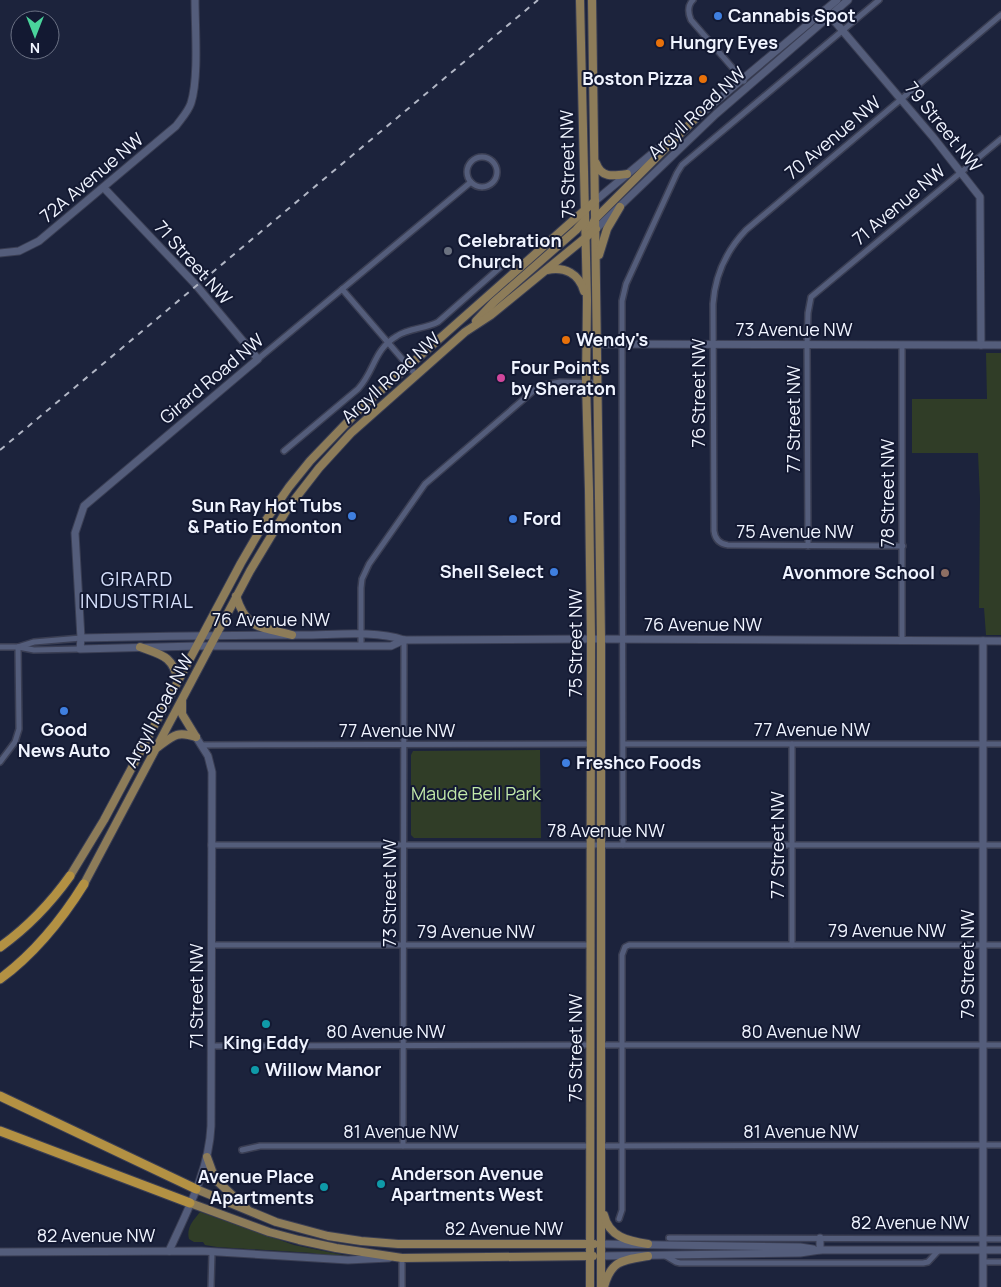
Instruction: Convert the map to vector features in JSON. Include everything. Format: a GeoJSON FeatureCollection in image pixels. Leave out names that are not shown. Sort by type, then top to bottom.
{"type":"FeatureCollection","features":[{"type":"Feature","properties":{"kind":"highway"},"geometry":{"type":"LineString","coordinates":[[0,947],[20,932],[47,906],[70,876]]}},
{"type":"Feature","properties":{"kind":"highway"},"geometry":{"type":"LineString","coordinates":[[0,979],[13,970],[50,933],[65,915],[84,884]]}},
{"type":"Feature","properties":{"kind":"highway"},"geometry":{"type":"LineString","coordinates":[[0,1096],[196,1189]]}},
{"type":"Feature","properties":{"kind":"highway"},"geometry":{"type":"LineString","coordinates":[[0,1131],[190,1203]]}},
{"type":"Feature","properties":{"kind":"main road","name":"75 Street NW"},"geometry":{"type":"LineString","coordinates":[[580,0],[587,300],[586,383],[590,491],[590,1287]]}},
{"type":"Feature","properties":{"kind":"main road","name":"75 Street NW"},"geometry":{"type":"LineString","coordinates":[[592,0],[601,639],[602,1287]]}},
{"type":"Feature","properties":{"kind":"main road"},"geometry":{"type":"LineString","coordinates":[[585,238],[595,219],[699,115]]}},
{"type":"Feature","properties":{"kind":"main road"},"geometry":{"type":"LineString","coordinates":[[594,159],[603,174],[614,176],[627,174]]}},
{"type":"Feature","properties":{"kind":"main road","name":"Argyll Road NW"},"geometry":{"type":"LineString","coordinates":[[70,876],[104,820],[258,532],[289,487],[310,461],[343,426],[595,200]]}},
{"type":"Feature","properties":{"kind":"main road"},"geometry":{"type":"LineString","coordinates":[[465,332],[494,302],[584,221],[595,200]]}},
{"type":"Feature","properties":{"kind":"main road"},"geometry":{"type":"LineString","coordinates":[[597,264],[606,229],[620,207]]}},
{"type":"Feature","properties":{"kind":"main road","name":"Argyll Road NW"},"geometry":{"type":"LineString","coordinates":[[84,884],[236,596],[276,526],[319,468],[352,433],[465,332],[491,315],[596,229]]}},
{"type":"Feature","properties":{"kind":"main road"},"geometry":{"type":"LineString","coordinates":[[545,271],[558,268],[570,272],[578,279],[587,300]]}},
{"type":"Feature","properties":{"kind":"main road"},"geometry":{"type":"LineString","coordinates":[[236,596],[240,610],[247,620],[260,627],[292,635]]}},
{"type":"Feature","properties":{"kind":"main road"},"geometry":{"type":"LineString","coordinates":[[140,648],[159,654],[170,661],[175,669],[178,681]]}},
{"type":"Feature","properties":{"kind":"main road"},"geometry":{"type":"LineString","coordinates":[[182,698],[182,714],[196,737]]}},
{"type":"Feature","properties":{"kind":"main road"},"geometry":{"type":"LineString","coordinates":[[156,749],[176,734],[184,733],[196,737]]}},
{"type":"Feature","properties":{"kind":"main road"},"geometry":{"type":"LineString","coordinates":[[207,1157],[215,1179],[230,1195],[253,1214]]}},
{"type":"Feature","properties":{"kind":"main road","name":"82 Avenue NW"},"geometry":{"type":"LineString","coordinates":[[196,1189],[276,1222],[328,1236],[379,1243],[601,1244]]}},
{"type":"Feature","properties":{"kind":"main road"},"geometry":{"type":"LineString","coordinates":[[601,1196],[605,1220],[615,1234],[626,1241],[648,1244]]}},
{"type":"Feature","properties":{"kind":"main road","name":"82 Avenue NW"},"geometry":{"type":"LineString","coordinates":[[190,1203],[269,1232],[298,1240],[402,1258],[601,1256]]}},
{"type":"Feature","properties":{"kind":"main road"},"geometry":{"type":"LineString","coordinates":[[602,1287],[609,1272],[617,1263],[626,1259],[648,1256]]}},
{"type":"Feature","properties":{"kind":"street","name":"72A Avenue NW"},"geometry":{"type":"LineString","coordinates":[[0,253],[19,251],[39,242],[176,126],[190,105],[194,75],[195,0]]}},
{"type":"Feature","properties":{"kind":"street"},"geometry":{"type":"LineString","coordinates":[[694,0],[690,3],[688,13],[691,20],[745,83]]}},
{"type":"Feature","properties":{"kind":"street","name":"Argyll Road NW"},"geometry":{"type":"LineString","coordinates":[[828,12],[837,0]]}},
{"type":"Feature","properties":{"kind":"street","name":"Argyll Road NW"},"geometry":{"type":"LineString","coordinates":[[596,229],[745,83],[828,12],[848,0]]}},
{"type":"Feature","properties":{"kind":"street","name":"Argyll Road NW"},"geometry":{"type":"LineString","coordinates":[[622,344],[622,302],[624,289],[677,173],[685,162],[879,0]]}},
{"type":"Feature","properties":{"kind":"street","name":"79 Street NW"},"geometry":{"type":"LineString","coordinates":[[828,12],[980,198],[981,345]]}},
{"type":"Feature","properties":{"kind":"street","name":"70 Avenue NW"},"geometry":{"type":"LineString","coordinates":[[732,246],[760,218],[1001,15]]}},
{"type":"Feature","properties":{"kind":"street","name":"Argyll Road NW"},"geometry":{"type":"LineString","coordinates":[[595,200],[699,115],[745,83]]}},
{"type":"Feature","properties":{"kind":"street","name":"71 Avenue NW"},"geometry":{"type":"LineString","coordinates":[[814,294],[1001,139]]}},
{"type":"Feature","properties":{"kind":"street"},"geometry":{"type":"LineString","coordinates":[[477,158],[486,158],[494,164],[497,173],[496,178],[489,185],[479,187],[471,182],[468,178],[468,170],[473,161],[477,158]]}},
{"type":"Feature","properties":{"kind":"street","name":"Girard Road NW"},"geometry":{"type":"LineString","coordinates":[[80,649],[82,638],[76,533],[84,506],[471,182]]}},
{"type":"Feature","properties":{"kind":"street","name":"71 Street NW"},"geometry":{"type":"LineString","coordinates":[[104,188],[196,285],[258,359]]}},
{"type":"Feature","properties":{"kind":"street","name":"76 Street NW"},"geometry":{"type":"LineString","coordinates":[[719,542],[714,531],[713,304],[720,269],[732,246]]}},
{"type":"Feature","properties":{"kind":"street","name":"Argyll Road NW"},"geometry":{"type":"LineString","coordinates":[[284,451],[358,389],[365,380],[378,353],[388,342],[399,334],[428,327],[438,322],[504,264],[519,268]]}},
{"type":"Feature","properties":{"kind":"street"},"geometry":{"type":"LineString","coordinates":[[342,289],[416,375]]}},
{"type":"Feature","properties":{"kind":"street","name":"77 Street NW"},"geometry":{"type":"LineString","coordinates":[[808,546],[807,345],[809,305],[814,294]]}},
{"type":"Feature","properties":{"kind":"street","name":"73 Avenue NW"},"geometry":{"type":"LineString","coordinates":[[586,344],[1001,345]]}},
{"type":"Feature","properties":{"kind":"street"},"geometry":{"type":"LineString","coordinates":[[622,344],[623,845]]}},
{"type":"Feature","properties":{"kind":"street","name":"78 Street NW"},"geometry":{"type":"LineString","coordinates":[[902,345],[902,641]]}},
{"type":"Feature","properties":{"kind":"street"},"geometry":{"type":"LineString","coordinates":[[361,646],[361,584],[365,571],[425,484],[539,386],[560,382],[598,383]]}},
{"type":"Feature","properties":{"kind":"street","name":"75 Avenue NW"},"geometry":{"type":"LineString","coordinates":[[719,542],[728,545],[902,546]]}},
{"type":"Feature","properties":{"kind":"street","name":"76 Avenue NW"},"geometry":{"type":"LineString","coordinates":[[18,647],[34,642],[82,638],[216,634],[390,635],[404,640],[1001,641]]}},
{"type":"Feature","properties":{"kind":"street","name":"76 Avenue NW"},"geometry":{"type":"LineString","coordinates":[[0,648],[18,647],[34,650],[197,646],[391,646],[404,640]]}},
{"type":"Feature","properties":{"kind":"street","name":"73 Street NW"},"geometry":{"type":"LineString","coordinates":[[403,1146],[404,640]]}},
{"type":"Feature","properties":{"kind":"street","name":"79 Street NW"},"geometry":{"type":"LineString","coordinates":[[983,641],[983,1287]]}},
{"type":"Feature","properties":{"kind":"street"},"geometry":{"type":"LineString","coordinates":[[0,762],[15,742],[19,729],[18,647]]}},
{"type":"Feature","properties":{"kind":"street","name":"71 Street NW"},"geometry":{"type":"LineString","coordinates":[[169,1251],[196,1189],[207,1157],[212,1126],[211,768],[208,756],[196,737]]}},
{"type":"Feature","properties":{"kind":"street","name":"77 Avenue NW"},"geometry":{"type":"LineString","coordinates":[[202,745],[591,744]]}},
{"type":"Feature","properties":{"kind":"street","name":"77 Avenue NW"},"geometry":{"type":"LineString","coordinates":[[624,744],[1001,744]]}},
{"type":"Feature","properties":{"kind":"street","name":"77 Street NW"},"geometry":{"type":"LineString","coordinates":[[792,744],[792,945]]}},
{"type":"Feature","properties":{"kind":"street","name":"78 Avenue NW"},"geometry":{"type":"LineString","coordinates":[[212,845],[1001,845]]}},
{"type":"Feature","properties":{"kind":"street","name":"79 Avenue NW"},"geometry":{"type":"LineString","coordinates":[[212,945],[591,945]]}},
{"type":"Feature","properties":{"kind":"street","name":"79 Avenue NW"},"geometry":{"type":"LineString","coordinates":[[622,1045],[622,955],[624,948],[629,945],[1001,945]]}},
{"type":"Feature","properties":{"kind":"street","name":"80 Avenue NW"},"geometry":{"type":"LineString","coordinates":[[211,1046],[591,1045]]}},
{"type":"Feature","properties":{"kind":"street","name":"80 Avenue NW"},"geometry":{"type":"LineString","coordinates":[[601,1045],[1001,1045]]}},
{"type":"Feature","properties":{"kind":"street"},"geometry":{"type":"LineString","coordinates":[[619,1218],[622,1210],[622,1045]]}},
{"type":"Feature","properties":{"kind":"street","name":"81 Avenue NW"},"geometry":{"type":"LineString","coordinates":[[601,1146],[1001,1145]]}},
{"type":"Feature","properties":{"kind":"street","name":"81 Avenue NW"},"geometry":{"type":"LineString","coordinates":[[242,1150],[260,1146],[591,1146]]}},
{"type":"Feature","properties":{"kind":"street","name":"82 Avenue NW"},"geometry":{"type":"LineString","coordinates":[[669,1238],[1001,1239]]}},
{"type":"Feature","properties":{"kind":"street"},"geometry":{"type":"LineString","coordinates":[[820,1238],[820,1250]]}},
{"type":"Feature","properties":{"kind":"street","name":"82 Avenue NW"},"geometry":{"type":"LineString","coordinates":[[601,1244],[800,1247],[820,1250],[1001,1250]]}},
{"type":"Feature","properties":{"kind":"street","name":"82 Avenue NW"},"geometry":{"type":"LineString","coordinates":[[601,1256],[800,1253],[820,1250]]}},
{"type":"Feature","properties":{"kind":"street","name":"82 Avenue NW"},"geometry":{"type":"LineString","coordinates":[[666,1256],[680,1263],[922,1263],[928,1262],[939,1250]]}},
{"type":"Feature","properties":{"kind":"street","name":"82 Avenue NW"},"geometry":{"type":"LineString","coordinates":[[0,1252],[169,1251],[348,1260],[402,1258]]}},
{"type":"Feature","properties":{"kind":"street"},"geometry":{"type":"LineString","coordinates":[[211,1287],[212,1252]]}},
{"type":"Feature","properties":{"kind":"street"},"geometry":{"type":"LineString","coordinates":[[402,1258],[402,1287]]}},
{"type":"Feature","properties":{"kind":"street"},"geometry":{"type":"LineString","coordinates":[[983,1262],[1001,1262]]}},
{"type":"Feature","properties":{"kind":"green space"},"geometry":{"type":"Polygon","coordinates":[[[986,353],[1001,353],[1001,635],[986,635],[984,608],[979,608],[980,498],[978,453],[912,453],[912,399],[987,399],[986,353]]]}},
{"type":"Feature","properties":{"kind":"green space","name":"Maude Bell Park"},"geometry":{"type":"Polygon","coordinates":[[[540,750],[541,838],[414,838],[411,835],[411,755],[413,751],[540,750]]]}},
{"type":"Feature","properties":{"kind":"green space"},"geometry":{"type":"Polygon","coordinates":[[[200,1212],[294,1245],[348,1256],[323,1256],[313,1253],[217,1247],[205,1245],[203,1242],[194,1242],[189,1239],[188,1235],[191,1224],[200,1212]]]}},
{"type":"Feature","properties":{"kind":"railway"},"geometry":{"type":"LineString","coordinates":[[0,450],[538,0]]}},
{"type":"Feature","properties":{"kind":"place","name":"Cannabis Spot"},"geometry":{"type":"Point","coordinates":[718,16]}},
{"type":"Feature","properties":{"kind":"place","name":"Hungry Eyes"},"geometry":{"type":"Point","coordinates":[660,43]}},
{"type":"Feature","properties":{"kind":"place","name":"Boston Pizza"},"geometry":{"type":"Point","coordinates":[703,79]}},
{"type":"Feature","properties":{"kind":"place","name":"Celebration Church"},"geometry":{"type":"Point","coordinates":[448,251]}},
{"type":"Feature","properties":{"kind":"place","name":"Wendy's"},"geometry":{"type":"Point","coordinates":[566,340]}},
{"type":"Feature","properties":{"kind":"place","name":"Four Points by Sheraton"},"geometry":{"type":"Point","coordinates":[501,378]}},
{"type":"Feature","properties":{"kind":"place","name":"Sun Ray Hot Tubs & Patio Edmonton"},"geometry":{"type":"Point","coordinates":[352,516]}},
{"type":"Feature","properties":{"kind":"place","name":"Ford"},"geometry":{"type":"Point","coordinates":[513,519]}},
{"type":"Feature","properties":{"kind":"place","name":"Shell Select"},"geometry":{"type":"Point","coordinates":[554,572]}},
{"type":"Feature","properties":{"kind":"place","name":"Avonmore School"},"geometry":{"type":"Point","coordinates":[945,573]}},
{"type":"Feature","properties":{"kind":"place","name":"Good News Auto"},"geometry":{"type":"Point","coordinates":[64,711]}},
{"type":"Feature","properties":{"kind":"place","name":"Freshco Foods"},"geometry":{"type":"Point","coordinates":[566,763]}},
{"type":"Feature","properties":{"kind":"place","name":"King Eddy"},"geometry":{"type":"Point","coordinates":[266,1024]}},
{"type":"Feature","properties":{"kind":"place","name":"Willow Manor"},"geometry":{"type":"Point","coordinates":[255,1070]}},
{"type":"Feature","properties":{"kind":"place","name":"Anderson Avenue Apartments West"},"geometry":{"type":"Point","coordinates":[381,1184]}},
{"type":"Feature","properties":{"kind":"place","name":"Avenue Place Apartments"},"geometry":{"type":"Point","coordinates":[324,1187]}},
{"type":"Feature","properties":{"kind":"district","name":"GIRARD INDUSTRIAL"},"geometry":{"type":"Point","coordinates":[137,590]}}]}
